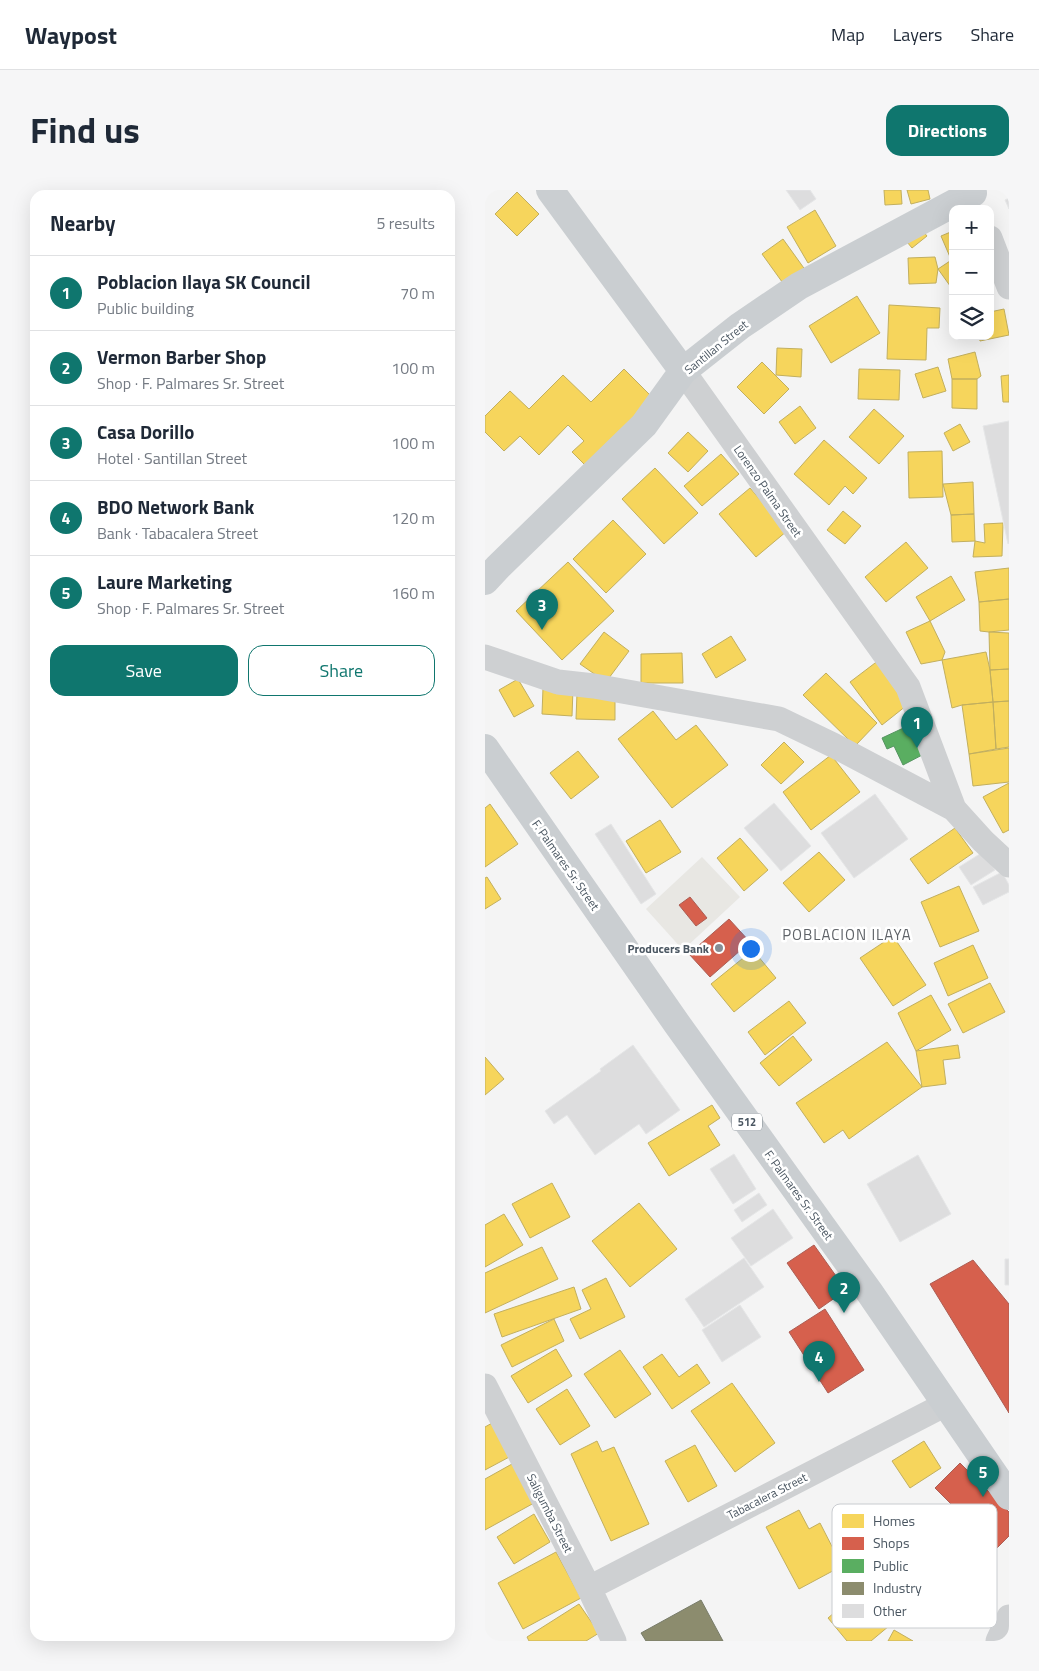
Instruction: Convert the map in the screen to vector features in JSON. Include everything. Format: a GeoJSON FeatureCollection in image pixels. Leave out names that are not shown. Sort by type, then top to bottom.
{"type":"FeatureCollection","features":[{"type":"Feature","properties":{"kind":"main road","name":"Lorenzo Palma Street"},"geometry":{"type":"LineString","coordinates":[[550,190],[683,371]]}},
{"type":"Feature","properties":{"kind":"main road","name":"Santillan Street"},"geometry":{"type":"LineString","coordinates":[[485,581],[497,567],[644,425],[683,371],[740,326],[799,286],[976,195]]}},
{"type":"Feature","properties":{"kind":"main road","name":"F. Palmares Sr. Street"},"geometry":{"type":"LineString","coordinates":[[485,748],[677,1024],[870,1293],[1009,1496]]}},
{"type":"Feature","properties":{"kind":"street"},"geometry":{"type":"LineString","coordinates":[[994,248],[1009,287]]}},
{"type":"Feature","properties":{"kind":"street","name":"Lorenzo Palma Street"},"geometry":{"type":"LineString","coordinates":[[683,371],[908,687],[954,809]]}},
{"type":"Feature","properties":{"kind":"street"},"geometry":{"type":"LineString","coordinates":[[485,657],[558,682],[594,686],[779,719],[835,746],[954,809],[983,841],[1009,865]]}},
{"type":"Feature","properties":{"kind":"street","name":"Saligumba Street"},"geometry":{"type":"LineString","coordinates":[[485,1386],[589,1588],[614,1641]]}},
{"type":"Feature","properties":{"kind":"street","name":"Tabacalera Street"},"geometry":{"type":"LineString","coordinates":[[589,1588],[946,1404]]}},
{"type":"Feature","properties":{"kind":"street"},"geometry":{"type":"LineString","coordinates":[[998,1641],[1009,1617]]}},
{"type":"Feature","properties":{"kind":"shaded area"},"geometry":{"type":"Polygon","coordinates":[[[702,857],[740,897],[683,950],[646,909],[702,857]]]}},
{"type":"Feature","properties":{"kind":"building: Homes"},"geometry":{"type":"Polygon","coordinates":[[[884,190],[901,190],[902,204],[885,205],[884,190]]]}},
{"type":"Feature","properties":{"kind":"building: Homes"},"geometry":{"type":"Polygon","coordinates":[[[907,190],[928,190],[930,199],[911,204],[907,190]]]}},
{"type":"Feature","properties":{"kind":"building: Homes"},"geometry":{"type":"Polygon","coordinates":[[[517,192],[539,214],[517,236],[495,214],[517,192]]]}},
{"type":"Feature","properties":{"kind":"building: Homes"},"geometry":{"type":"Polygon","coordinates":[[[815,210],[836,246],[808,263],[787,227],[815,210]]]}},
{"type":"Feature","properties":{"kind":"building: Homes"},"geometry":{"type":"Polygon","coordinates":[[[917,224],[927,236],[912,248],[902,236],[917,224]]]}},
{"type":"Feature","properties":{"kind":"building: Homes"},"geometry":{"type":"Polygon","coordinates":[[[949,233],[949,255],[941,236],[949,233]]]}},
{"type":"Feature","properties":{"kind":"building: Homes"},"geometry":{"type":"Polygon","coordinates":[[[783,239],[806,271],[785,286],[762,254],[783,239]]]}},
{"type":"Feature","properties":{"kind":"building: Homes"},"geometry":{"type":"Polygon","coordinates":[[[935,257],[938,269],[936,283],[909,284],[908,258],[935,257]]]}},
{"type":"Feature","properties":{"kind":"building: Homes"},"geometry":{"type":"Polygon","coordinates":[[[949,262],[949,284],[938,269],[949,262]]]}},
{"type":"Feature","properties":{"kind":"building: Homes"},"geometry":{"type":"Polygon","coordinates":[[[857,296],[880,333],[831,363],[809,326],[857,296]]]}},
{"type":"Feature","properties":{"kind":"building: Homes"},"geometry":{"type":"Polygon","coordinates":[[[889,305],[940,308],[939,328],[927,328],[926,360],[887,359],[889,305]]]}},
{"type":"Feature","properties":{"kind":"building: Homes"},"geometry":{"type":"Polygon","coordinates":[[[1004,309],[1009,335],[994,338],[994,311],[1004,309]]]}},
{"type":"Feature","properties":{"kind":"building: Homes"},"geometry":{"type":"Polygon","coordinates":[[[777,348],[802,349],[801,377],[776,375],[777,348]]]}},
{"type":"Feature","properties":{"kind":"building: Homes"},"geometry":{"type":"Polygon","coordinates":[[[975,352],[981,376],[977,379],[952,379],[948,359],[975,352]]]}},
{"type":"Feature","properties":{"kind":"building: Homes"},"geometry":{"type":"Polygon","coordinates":[[[762,362],[789,389],[764,414],[737,387],[762,362]]]}},
{"type":"Feature","properties":{"kind":"building: Homes"},"geometry":{"type":"Polygon","coordinates":[[[938,367],[946,391],[923,398],[915,374],[938,367]]]}},
{"type":"Feature","properties":{"kind":"building: Homes"},"geometry":{"type":"Polygon","coordinates":[[[624,369],[658,403],[590,470],[572,452],[584,441],[568,425],[539,455],[520,436],[504,451],[485,432],[485,416],[510,391],[529,409],[563,375],[591,402],[624,369]]]}},
{"type":"Feature","properties":{"kind":"building: Homes"},"geometry":{"type":"Polygon","coordinates":[[[859,369],[900,370],[899,400],[858,399],[859,369]]]}},
{"type":"Feature","properties":{"kind":"building: Homes"},"geometry":{"type":"Polygon","coordinates":[[[1009,375],[1009,402],[1003,402],[1001,376],[1009,375]]]}},
{"type":"Feature","properties":{"kind":"building: Homes"},"geometry":{"type":"Polygon","coordinates":[[[952,379],[977,379],[977,409],[952,408],[952,379]]]}},
{"type":"Feature","properties":{"kind":"building: Homes"},"geometry":{"type":"Polygon","coordinates":[[[800,406],[816,428],[795,444],[779,422],[800,406]]]}},
{"type":"Feature","properties":{"kind":"building: Homes"},"geometry":{"type":"Polygon","coordinates":[[[874,409],[904,436],[879,464],[849,437],[874,409]]]}},
{"type":"Feature","properties":{"kind":"building: Homes"},"geometry":{"type":"Polygon","coordinates":[[[960,424],[970,442],[953,451],[944,433],[960,424]]]}},
{"type":"Feature","properties":{"kind":"building: Homes"},"geometry":{"type":"Polygon","coordinates":[[[688,432],[708,451],[688,472],[668,453],[688,432]]]}},
{"type":"Feature","properties":{"kind":"building: Homes"},"geometry":{"type":"Polygon","coordinates":[[[824,440],[867,478],[853,494],[845,486],[829,505],[794,474],[824,440]]]}},
{"type":"Feature","properties":{"kind":"building: Homes"},"geometry":{"type":"Polygon","coordinates":[[[942,451],[943,497],[909,498],[908,452],[942,451]]]}},
{"type":"Feature","properties":{"kind":"building: Homes"},"geometry":{"type":"Polygon","coordinates":[[[721,454],[739,474],[702,506],[684,486],[721,454]]]}},
{"type":"Feature","properties":{"kind":"building: Homes"},"geometry":{"type":"Polygon","coordinates":[[[655,468],[698,513],[664,544],[622,499],[655,468]]]}},
{"type":"Feature","properties":{"kind":"building: Homes"},"geometry":{"type":"Polygon","coordinates":[[[973,482],[974,514],[951,515],[943,484],[973,482]]]}},
{"type":"Feature","properties":{"kind":"building: Homes"},"geometry":{"type":"Polygon","coordinates":[[[750,488],[787,531],[756,557],[719,514],[750,488]]]}},
{"type":"Feature","properties":{"kind":"building: Homes"},"geometry":{"type":"Polygon","coordinates":[[[843,511],[861,526],[845,544],[827,530],[843,511]]]}},
{"type":"Feature","properties":{"kind":"building: Homes"},"geometry":{"type":"Polygon","coordinates":[[[974,514],[975,541],[952,542],[951,515],[974,514]]]}},
{"type":"Feature","properties":{"kind":"building: Homes"},"geometry":{"type":"Polygon","coordinates":[[[613,520],[646,554],[606,593],[573,559],[613,520]]]}},
{"type":"Feature","properties":{"kind":"building: Homes"},"geometry":{"type":"Polygon","coordinates":[[[1003,523],[1002,556],[973,557],[975,541],[985,543],[984,524],[1003,523]]]}},
{"type":"Feature","properties":{"kind":"building: Homes"},"geometry":{"type":"Polygon","coordinates":[[[906,542],[928,568],[886,602],[865,577],[906,542]]]}},
{"type":"Feature","properties":{"kind":"building: Homes"},"geometry":{"type":"Polygon","coordinates":[[[568,562],[614,611],[562,660],[516,611],[568,562]]]}},
{"type":"Feature","properties":{"kind":"building: Homes"},"geometry":{"type":"Polygon","coordinates":[[[1009,568],[1009,599],[979,602],[975,572],[1009,568]]]}},
{"type":"Feature","properties":{"kind":"building: Homes"},"geometry":{"type":"Polygon","coordinates":[[[951,576],[965,600],[930,621],[916,597],[951,576]]]}},
{"type":"Feature","properties":{"kind":"building: Homes"},"geometry":{"type":"Polygon","coordinates":[[[1009,599],[1009,630],[980,631],[979,602],[1009,599]]]}},
{"type":"Feature","properties":{"kind":"building: Homes"},"geometry":{"type":"Polygon","coordinates":[[[930,621],[945,652],[942,660],[921,664],[906,632],[930,621]]]}},
{"type":"Feature","properties":{"kind":"building: Homes"},"geometry":{"type":"Polygon","coordinates":[[[604,632],[629,651],[606,682],[580,664],[604,632]]]}},
{"type":"Feature","properties":{"kind":"building: Homes"},"geometry":{"type":"Polygon","coordinates":[[[989,632],[1009,633],[1009,669],[990,670],[989,632]]]}},
{"type":"Feature","properties":{"kind":"building: Homes"},"geometry":{"type":"Polygon","coordinates":[[[731,636],[746,660],[716,678],[702,654],[731,636]]]}},
{"type":"Feature","properties":{"kind":"building: Homes"},"geometry":{"type":"Polygon","coordinates":[[[986,652],[993,702],[962,705],[952,708],[942,660],[986,652]]]}},
{"type":"Feature","properties":{"kind":"building: Homes"},"geometry":{"type":"Polygon","coordinates":[[[682,653],[683,683],[641,683],[641,654],[682,653]]]}},
{"type":"Feature","properties":{"kind":"building: Homes"},"geometry":{"type":"Polygon","coordinates":[[[879,660],[911,702],[882,725],[850,682],[879,660]]]}},
{"type":"Feature","properties":{"kind":"building: Homes"},"geometry":{"type":"Polygon","coordinates":[[[1009,669],[1009,701],[993,702],[990,670],[1009,669]]]}},
{"type":"Feature","properties":{"kind":"building: Homes"},"geometry":{"type":"Polygon","coordinates":[[[826,673],[877,723],[855,746],[803,695],[826,673]]]}},
{"type":"Feature","properties":{"kind":"building: Homes"},"geometry":{"type":"Polygon","coordinates":[[[518,679],[534,706],[514,717],[499,690],[518,679]]]}},
{"type":"Feature","properties":{"kind":"building: Homes"},"geometry":{"type":"Polygon","coordinates":[[[543,688],[573,689],[572,716],[542,714],[543,688]]]}},
{"type":"Feature","properties":{"kind":"building: Homes"},"geometry":{"type":"Polygon","coordinates":[[[577,693],[615,694],[615,720],[576,719],[577,693]]]}},
{"type":"Feature","properties":{"kind":"building: Homes"},"geometry":{"type":"Polygon","coordinates":[[[1009,701],[1009,747],[996,749],[993,702],[1009,701]]]}},
{"type":"Feature","properties":{"kind":"building: Homes"},"geometry":{"type":"Polygon","coordinates":[[[993,702],[996,749],[969,754],[962,705],[993,702]]]}},
{"type":"Feature","properties":{"kind":"building: Homes"},"geometry":{"type":"Polygon","coordinates":[[[653,711],[676,740],[696,725],[728,765],[672,808],[618,739],[653,711]]]}},
{"type":"Feature","properties":{"kind":"building: Homes"},"geometry":{"type":"Polygon","coordinates":[[[784,742],[804,762],[781,784],[761,765],[784,742]]]}},
{"type":"Feature","properties":{"kind":"building: Homes"},"geometry":{"type":"Polygon","coordinates":[[[1009,748],[1009,782],[973,786],[969,754],[1009,748]]]}},
{"type":"Feature","properties":{"kind":"building: Homes"},"geometry":{"type":"Polygon","coordinates":[[[578,751],[599,777],[571,799],[550,773],[578,751]]]}},
{"type":"Feature","properties":{"kind":"building: Homes"},"geometry":{"type":"Polygon","coordinates":[[[831,755],[860,792],[811,830],[783,792],[831,755]]]}},
{"type":"Feature","properties":{"kind":"building: Homes"},"geometry":{"type":"Polygon","coordinates":[[[1009,783],[1009,830],[1003,833],[983,797],[1009,783]]]}},
{"type":"Feature","properties":{"kind":"building: Homes"},"geometry":{"type":"Polygon","coordinates":[[[490,804],[518,844],[485,867],[485,808],[490,804]]]}},
{"type":"Feature","properties":{"kind":"building: Homes"},"geometry":{"type":"Polygon","coordinates":[[[660,820],[681,852],[646,873],[626,841],[660,820]]]}},
{"type":"Feature","properties":{"kind":"building: Homes"},"geometry":{"type":"Polygon","coordinates":[[[955,828],[973,853],[928,884],[910,859],[955,828]]]}},
{"type":"Feature","properties":{"kind":"building: Homes"},"geometry":{"type":"Polygon","coordinates":[[[740,838],[768,870],[744,891],[717,858],[740,838]]]}},
{"type":"Feature","properties":{"kind":"building: Homes"},"geometry":{"type":"Polygon","coordinates":[[[819,852],[845,880],[809,912],[783,883],[819,852]]]}},
{"type":"Feature","properties":{"kind":"building: Homes"},"geometry":{"type":"Polygon","coordinates":[[[487,877],[501,899],[485,909],[485,878],[487,877]]]}},
{"type":"Feature","properties":{"kind":"building: Homes"},"geometry":{"type":"Polygon","coordinates":[[[959,886],[979,931],[940,947],[921,902],[959,886]]]}},
{"type":"Feature","properties":{"kind":"building: Homes"},"geometry":{"type":"Polygon","coordinates":[[[893,936],[926,985],[893,1006],[860,958],[893,936]]]}},
{"type":"Feature","properties":{"kind":"building: Homes"},"geometry":{"type":"Polygon","coordinates":[[[973,945],[988,978],[948,996],[934,963],[973,945]]]}},
{"type":"Feature","properties":{"kind":"building: Homes"},"geometry":{"type":"Polygon","coordinates":[[[753,950],[776,978],[734,1012],[711,984],[753,950]]]}},
{"type":"Feature","properties":{"kind":"building: Homes"},"geometry":{"type":"Polygon","coordinates":[[[990,983],[1005,1012],[963,1033],[948,1004],[990,983]]]}},
{"type":"Feature","properties":{"kind":"building: Homes"},"geometry":{"type":"Polygon","coordinates":[[[931,995],[951,1030],[916,1051],[898,1013],[931,995]]]}},
{"type":"Feature","properties":{"kind":"building: Homes"},"geometry":{"type":"Polygon","coordinates":[[[789,1001],[806,1023],[765,1055],[748,1032],[789,1001]]]}},
{"type":"Feature","properties":{"kind":"building: Homes"},"geometry":{"type":"Polygon","coordinates":[[[793,1036],[812,1060],[779,1086],[760,1063],[793,1036]]]}},
{"type":"Feature","properties":{"kind":"building: Homes"},"geometry":{"type":"Polygon","coordinates":[[[887,1042],[922,1087],[849,1139],[843,1130],[824,1143],[796,1103],[887,1042]]]}},
{"type":"Feature","properties":{"kind":"building: Homes"},"geometry":{"type":"Polygon","coordinates":[[[958,1045],[960,1058],[943,1060],[946,1084],[922,1087],[916,1051],[958,1045]]]}},
{"type":"Feature","properties":{"kind":"building: Homes"},"geometry":{"type":"Polygon","coordinates":[[[485,1057],[504,1079],[485,1095],[485,1057]]]}},
{"type":"Feature","properties":{"kind":"building: Homes"},"geometry":{"type":"Polygon","coordinates":[[[712,1105],[720,1118],[708,1126],[720,1145],[669,1176],[648,1143],[712,1105]]]}},
{"type":"Feature","properties":{"kind":"building: Homes"},"geometry":{"type":"Polygon","coordinates":[[[552,1183],[570,1217],[530,1238],[512,1204],[552,1183]]]}},
{"type":"Feature","properties":{"kind":"building: Homes"},"geometry":{"type":"Polygon","coordinates":[[[639,1203],[677,1249],[630,1287],[592,1241],[639,1203]]]}},
{"type":"Feature","properties":{"kind":"building: Homes"},"geometry":{"type":"Polygon","coordinates":[[[504,1214],[523,1245],[485,1267],[485,1225],[504,1214]]]}},
{"type":"Feature","properties":{"kind":"building: Homes"},"geometry":{"type":"Polygon","coordinates":[[[542,1247],[558,1279],[485,1313],[485,1273],[542,1247]]]}},
{"type":"Feature","properties":{"kind":"building: Homes"},"geometry":{"type":"Polygon","coordinates":[[[606,1278],[625,1317],[580,1339],[570,1319],[591,1309],[582,1290],[606,1278]]]}},
{"type":"Feature","properties":{"kind":"building: Homes"},"geometry":{"type":"Polygon","coordinates":[[[574,1287],[581,1309],[502,1337],[494,1314],[574,1287]]]}},
{"type":"Feature","properties":{"kind":"building: Homes"},"geometry":{"type":"Polygon","coordinates":[[[554,1319],[564,1341],[512,1367],[501,1345],[554,1319]]]}},
{"type":"Feature","properties":{"kind":"building: Homes"},"geometry":{"type":"Polygon","coordinates":[[[556,1349],[572,1376],[528,1403],[511,1376],[556,1349]]]}},
{"type":"Feature","properties":{"kind":"building: Homes"},"geometry":{"type":"Polygon","coordinates":[[[620,1350],[651,1394],[615,1418],[584,1374],[620,1350]]]}},
{"type":"Feature","properties":{"kind":"building: Homes"},"geometry":{"type":"Polygon","coordinates":[[[662,1354],[679,1377],[697,1364],[710,1383],[672,1409],[643,1367],[662,1354]]]}},
{"type":"Feature","properties":{"kind":"building: Homes"},"geometry":{"type":"Polygon","coordinates":[[[732,1383],[775,1443],[735,1472],[691,1411],[732,1383]]]}},
{"type":"Feature","properties":{"kind":"building: Homes"},"geometry":{"type":"Polygon","coordinates":[[[567,1389],[590,1426],[560,1445],[536,1409],[567,1389]]]}},
{"type":"Feature","properties":{"kind":"building: Homes"},"geometry":{"type":"Polygon","coordinates":[[[494,1422],[513,1455],[485,1470],[485,1427],[494,1422]]]}},
{"type":"Feature","properties":{"kind":"building: Homes"},"geometry":{"type":"Polygon","coordinates":[[[597,1441],[602,1452],[614,1447],[649,1524],[611,1541],[571,1454],[597,1441]]]}},
{"type":"Feature","properties":{"kind":"building: Homes"},"geometry":{"type":"Polygon","coordinates":[[[924,1441],[941,1468],[910,1488],[892,1461],[924,1441]]]}},
{"type":"Feature","properties":{"kind":"building: Homes"},"geometry":{"type":"Polygon","coordinates":[[[695,1445],[717,1486],[688,1502],[665,1461],[695,1445]]]}},
{"type":"Feature","properties":{"kind":"building: Homes"},"geometry":{"type":"Polygon","coordinates":[[[512,1464],[534,1503],[485,1530],[485,1479],[512,1464]]]}},
{"type":"Feature","properties":{"kind":"building: Homes"},"geometry":{"type":"Polygon","coordinates":[[[799,1510],[809,1529],[820,1523],[832,1546],[832,1571],[799,1589],[766,1527],[799,1510]]]}},
{"type":"Feature","properties":{"kind":"building: Homes"},"geometry":{"type":"Polygon","coordinates":[[[534,1514],[550,1542],[514,1564],[497,1537],[534,1514]]]}},
{"type":"Feature","properties":{"kind":"building: Homes"},"geometry":{"type":"Polygon","coordinates":[[[556,1552],[581,1598],[523,1629],[498,1583],[556,1552]]]}},
{"type":"Feature","properties":{"kind":"building: Homes"},"geometry":{"type":"Polygon","coordinates":[[[579,1604],[599,1633],[586,1641],[529,1641],[527,1637],[579,1604]]]}},
{"type":"Feature","properties":{"kind":"building: Homes"},"geometry":{"type":"Polygon","coordinates":[[[832,1615],[832,1623],[828,1618],[832,1615]]]}},
{"type":"Feature","properties":{"kind":"building: Homes"},"geometry":{"type":"Polygon","coordinates":[[[836,1628],[887,1628],[871,1641],[847,1641],[836,1628]]]}},
{"type":"Feature","properties":{"kind":"building: Homes"},"geometry":{"type":"Polygon","coordinates":[[[894,1630],[913,1641],[888,1641],[894,1630]]]}},
{"type":"Feature","properties":{"kind":"building: Shops"},"geometry":{"type":"Polygon","coordinates":[[[690,897],[707,918],[696,926],[679,905],[690,897]]]}},
{"type":"Feature","properties":{"kind":"building: Shops","name":"Producers Bank"},"geometry":{"type":"Polygon","coordinates":[[[729,919],[750,942],[710,977],[689,954],[729,919]]]}},
{"type":"Feature","properties":{"kind":"building: Shops"},"geometry":{"type":"Polygon","coordinates":[[[814,1245],[846,1290],[819,1309],[787,1263],[814,1245]]]}},
{"type":"Feature","properties":{"kind":"building: Shops"},"geometry":{"type":"Polygon","coordinates":[[[973,1260],[1009,1304],[1009,1413],[930,1284],[973,1260]]]}},
{"type":"Feature","properties":{"kind":"building: Shops"},"geometry":{"type":"Polygon","coordinates":[[[825,1309],[864,1370],[828,1393],[789,1332],[825,1309]]]}},
{"type":"Feature","properties":{"kind":"building: Shops"},"geometry":{"type":"Polygon","coordinates":[[[960,1463],[1009,1512],[1009,1536],[997,1548],[997,1504],[951,1504],[935,1488],[960,1463]]]}},
{"type":"Feature","properties":{"kind":"building: Public"},"geometry":{"type":"Polygon","coordinates":[[[912,724],[926,753],[903,765],[894,746],[887,749],[882,738],[912,724]]]}},
{"type":"Feature","properties":{"kind":"building: Industry"},"geometry":{"type":"Polygon","coordinates":[[[701,1600],[723,1641],[646,1641],[641,1633],[701,1600]]]}},
{"type":"Feature","properties":{"kind":"building: Other"},"geometry":{"type":"Polygon","coordinates":[[[786,190],[810,190],[816,199],[800,210],[786,190]]]}},
{"type":"Feature","properties":{"kind":"building: Other"},"geometry":{"type":"Polygon","coordinates":[[[1009,198],[1009,209],[1005,200],[1009,198]]]}},
{"type":"Feature","properties":{"kind":"building: Other"},"geometry":{"type":"Polygon","coordinates":[[[1009,421],[1009,543],[1008,544],[983,426],[1009,421]]]}},
{"type":"Feature","properties":{"kind":"building: Other"},"geometry":{"type":"Polygon","coordinates":[[[875,794],[908,839],[854,878],[821,833],[875,794]]]}},
{"type":"Feature","properties":{"kind":"building: Other"},"geometry":{"type":"Polygon","coordinates":[[[774,803],[811,846],[781,871],[744,828],[774,803]]]}},
{"type":"Feature","properties":{"kind":"building: Other"},"geometry":{"type":"Polygon","coordinates":[[[611,824],[656,894],[641,904],[595,834],[611,824]]]}},
{"type":"Feature","properties":{"kind":"building: Other"},"geometry":{"type":"Polygon","coordinates":[[[983,852],[995,870],[971,885],[959,867],[983,852]]]}},
{"type":"Feature","properties":{"kind":"building: Other"},"geometry":{"type":"Polygon","coordinates":[[[1002,872],[1009,885],[1009,892],[983,905],[973,887],[1002,872]]]}},
{"type":"Feature","properties":{"kind":"building: Other"},"geometry":{"type":"Polygon","coordinates":[[[633,1045],[680,1110],[646,1134],[639,1124],[595,1155],[567,1115],[554,1124],[545,1111],[601,1071],[600,1069],[633,1045]]]}},
{"type":"Feature","properties":{"kind":"building: Other"},"geometry":{"type":"Polygon","coordinates":[[[734,1154],[756,1189],[733,1204],[710,1169],[734,1154]]]}},
{"type":"Feature","properties":{"kind":"building: Other"},"geometry":{"type":"Polygon","coordinates":[[[918,1155],[951,1214],[900,1242],[867,1184],[918,1155]]]}},
{"type":"Feature","properties":{"kind":"building: Other"},"geometry":{"type":"Polygon","coordinates":[[[759,1193],[767,1205],[742,1222],[734,1210],[759,1193]]]}},
{"type":"Feature","properties":{"kind":"building: Other"},"geometry":{"type":"Polygon","coordinates":[[[773,1209],[793,1238],[751,1266],[731,1238],[773,1209]]]}},
{"type":"Feature","properties":{"kind":"building: Other"},"geometry":{"type":"Polygon","coordinates":[[[744,1258],[764,1287],[704,1327],[685,1299],[744,1258]]]}},
{"type":"Feature","properties":{"kind":"building: Other"},"geometry":{"type":"Polygon","coordinates":[[[1005,1259],[1009,1259],[1009,1285],[1005,1285],[1005,1259]]]}},
{"type":"Feature","properties":{"kind":"building: Other"},"geometry":{"type":"Polygon","coordinates":[[[740,1305],[761,1337],[722,1362],[702,1330],[740,1305]]]}},
{"type":"Feature","properties":{"kind":"place","name":"Casa Dorillo"},"geometry":{"type":"Point","coordinates":[542,630]}},
{"type":"Feature","properties":{"kind":"place","name":"Poblacion Ilaya SK Council"},"geometry":{"type":"Point","coordinates":[917,748]}},
{"type":"Feature","properties":{"kind":"place","name":"Producers Bank"},"geometry":{"type":"Point","coordinates":[719,948]}},
{"type":"Feature","properties":{"kind":"place","name":"Vermon Barber Shop"},"geometry":{"type":"Point","coordinates":[844,1313]}},
{"type":"Feature","properties":{"kind":"place","name":"BDO Network Bank"},"geometry":{"type":"Point","coordinates":[819,1382]}},
{"type":"Feature","properties":{"kind":"place","name":"Laure Marketing"},"geometry":{"type":"Point","coordinates":[983,1497]}},
{"type":"Feature","properties":{"kind":"district","name":"POBLACION ILAYA"},"geometry":{"type":"Point","coordinates":[847,934]}}]}
